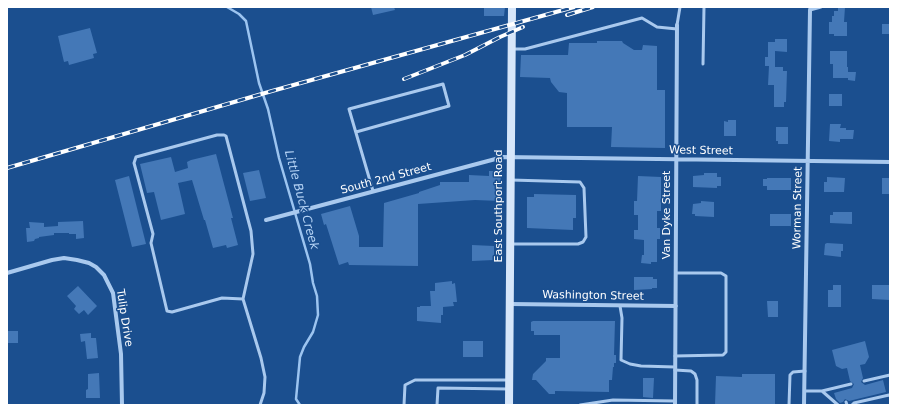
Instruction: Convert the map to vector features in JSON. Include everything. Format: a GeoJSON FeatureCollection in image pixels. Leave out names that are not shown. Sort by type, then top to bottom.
{"type":"FeatureCollection","features":[{"type":"Feature","properties":{"kind":"main road","name":"East Southport Road"},"geometry":{"type":"LineString","coordinates":[[509,405],[512,7]]}},
{"type":"Feature","properties":{"kind":"street","name":"Worman Street"},"geometry":{"type":"LineString","coordinates":[[804,405],[810,9]]}},
{"type":"Feature","properties":{"kind":"street","name":"Van Dyke Street"},"geometry":{"type":"LineString","coordinates":[[675,403],[677,27]]}},
{"type":"Feature","properties":{"kind":"street","name":"West Street"},"geometry":{"type":"LineString","coordinates":[[511,157],[890,162]]}},
{"type":"Feature","properties":{"kind":"street","name":"South 2nd Street"},"geometry":{"type":"LineString","coordinates":[[266,220],[498,158],[511,157]]}},
{"type":"Feature","properties":{"kind":"street","name":"Tulip Drive"},"geometry":{"type":"LineString","coordinates":[[7,273],[52,260],[68,259],[92,265],[104,276],[112,293],[121,354],[122,405]]}},
{"type":"Feature","properties":{"kind":"street","name":"Washington Street"},"geometry":{"type":"LineString","coordinates":[[510,304],[676,306]]}},
{"type":"Feature","properties":{"kind":"lane"},"geometry":{"type":"LineString","coordinates":[[512,50],[524,49],[642,18],[657,27],[677,27],[680,7]]}},
{"type":"Feature","properties":{"kind":"lane"},"geometry":{"type":"LineString","coordinates":[[703,64],[704,7]]}},
{"type":"Feature","properties":{"kind":"lane"},"geometry":{"type":"LineString","coordinates":[[810,9],[821,7]]}},
{"type":"Feature","properties":{"kind":"lane"},"geometry":{"type":"LineString","coordinates":[[356,132],[449,106],[443,84],[349,109],[373,191]]}},
{"type":"Feature","properties":{"kind":"lane"},"geometry":{"type":"LineString","coordinates":[[243,299],[222,298],[172,312],[167,311],[151,243],[153,234],[134,163],[136,157],[217,136],[226,136],[251,231],[253,254],[243,299],[261,358],[265,377],[264,393],[260,405]]}},
{"type":"Feature","properties":{"kind":"lane"},"geometry":{"type":"LineString","coordinates":[[510,244],[578,244],[583,242],[586,237],[584,188],[580,182],[511,180]]}},
{"type":"Feature","properties":{"kind":"lane"},"geometry":{"type":"LineString","coordinates":[[675,356],[723,355],[726,352],[726,276],[721,273],[676,273]]}},
{"type":"Feature","properties":{"kind":"lane"},"geometry":{"type":"LineString","coordinates":[[620,306],[622,318],[621,360],[630,364],[641,366],[692,371],[697,380],[697,405]]}},
{"type":"Feature","properties":{"kind":"lane"},"geometry":{"type":"LineString","coordinates":[[789,405],[790,375],[793,372],[805,371]]}},
{"type":"Feature","properties":{"kind":"lane"},"geometry":{"type":"LineString","coordinates":[[865,382],[890,375]]}},
{"type":"Feature","properties":{"kind":"lane"},"geometry":{"type":"LineString","coordinates":[[404,405],[405,385],[415,380],[509,380]]}},
{"type":"Feature","properties":{"kind":"lane"},"geometry":{"type":"LineString","coordinates":[[805,391],[822,391],[842,388],[851,384]]}},
{"type":"Feature","properties":{"kind":"lane"},"geometry":{"type":"LineString","coordinates":[[437,405],[438,388],[509,389]]}},
{"type":"Feature","properties":{"kind":"lane"},"geometry":{"type":"LineString","coordinates":[[822,391],[838,405]]}},
{"type":"Feature","properties":{"kind":"lane"},"geometry":{"type":"LineString","coordinates":[[852,405],[858,400],[880,395],[890,395]]}},
{"type":"Feature","properties":{"kind":"lane"},"geometry":{"type":"LineString","coordinates":[[580,405],[613,400],[675,403]]}},
{"type":"Feature","properties":{"kind":"building"},"geometry":{"type":"Polygon","coordinates":[[[371,7],[394,7],[395,10],[373,15],[371,7]]]}},
{"type":"Feature","properties":{"kind":"building"},"geometry":{"type":"Polygon","coordinates":[[[484,7],[505,7],[504,16],[484,16],[484,7]]]}},
{"type":"Feature","properties":{"kind":"building"},"geometry":{"type":"Polygon","coordinates":[[[838,7],[845,7],[844,22],[847,22],[847,36],[834,36],[834,34],[829,34],[829,22],[832,22],[834,11],[838,11],[838,7]]]}},
{"type":"Feature","properties":{"kind":"building"},"geometry":{"type":"Polygon","coordinates":[[[882,24],[890,24],[890,34],[882,34],[882,24]]]}},
{"type":"Feature","properties":{"kind":"building"},"geometry":{"type":"Polygon","coordinates":[[[90,28],[97,53],[93,54],[94,58],[69,65],[68,61],[64,62],[58,36],[90,28]]]}},
{"type":"Feature","properties":{"kind":"building"},"geometry":{"type":"Polygon","coordinates":[[[775,39],[787,39],[787,52],[775,51],[775,67],[783,67],[783,71],[787,71],[786,102],[784,102],[784,107],[774,107],[774,85],[768,85],[769,66],[765,66],[765,57],[768,57],[768,42],[775,42],[775,39]]]}},
{"type":"Feature","properties":{"kind":"building"},"geometry":{"type":"Polygon","coordinates":[[[597,41],[622,41],[634,50],[642,50],[643,45],[657,46],[657,90],[665,90],[665,148],[611,147],[612,127],[567,127],[567,93],[559,92],[551,82],[550,78],[520,77],[521,55],[568,55],[569,43],[597,43],[597,41]]]}},
{"type":"Feature","properties":{"kind":"building"},"geometry":{"type":"Polygon","coordinates":[[[830,51],[847,51],[848,72],[856,72],[855,81],[848,80],[848,78],[833,78],[833,64],[830,64],[830,51]]]}},
{"type":"Feature","properties":{"kind":"building"},"geometry":{"type":"Polygon","coordinates":[[[829,94],[842,94],[842,106],[829,106],[829,94]]]}},
{"type":"Feature","properties":{"kind":"building"},"geometry":{"type":"Polygon","coordinates":[[[728,120],[736,120],[736,136],[724,136],[724,121],[728,122],[728,120]]]}},
{"type":"Feature","properties":{"kind":"building"},"geometry":{"type":"Polygon","coordinates":[[[830,124],[841,124],[840,128],[854,130],[853,139],[840,139],[840,142],[829,141],[830,124]]]}},
{"type":"Feature","properties":{"kind":"building"},"geometry":{"type":"Polygon","coordinates":[[[776,127],[788,127],[788,144],[778,144],[778,141],[776,141],[776,127]]]}},
{"type":"Feature","properties":{"kind":"building"},"geometry":{"type":"Polygon","coordinates":[[[216,154],[233,218],[231,218],[238,245],[227,248],[226,245],[213,248],[192,180],[178,183],[185,214],[161,220],[154,192],[147,193],[140,164],[171,157],[175,172],[188,168],[187,162],[191,160],[216,154]]]}},
{"type":"Feature","properties":{"kind":"building"},"geometry":{"type":"Polygon","coordinates":[[[259,170],[266,198],[250,201],[243,173],[259,170]]]}},
{"type":"Feature","properties":{"kind":"building"},"geometry":{"type":"Polygon","coordinates":[[[489,171],[501,171],[500,201],[475,200],[418,204],[418,266],[349,265],[348,262],[339,265],[326,224],[324,225],[321,214],[350,206],[359,236],[359,247],[383,247],[384,203],[419,193],[440,185],[440,182],[469,182],[469,175],[489,176],[489,171]]]}},
{"type":"Feature","properties":{"kind":"building"},"geometry":{"type":"Polygon","coordinates":[[[704,173],[717,173],[717,177],[721,177],[721,186],[717,186],[717,188],[693,187],[693,176],[704,175],[704,173]]]}},
{"type":"Feature","properties":{"kind":"building"},"geometry":{"type":"Polygon","coordinates":[[[129,176],[146,244],[132,247],[115,180],[129,176]]]}},
{"type":"Feature","properties":{"kind":"building"},"geometry":{"type":"Polygon","coordinates":[[[638,176],[661,177],[661,211],[657,211],[657,228],[660,228],[660,239],[657,239],[657,262],[651,262],[651,264],[641,263],[642,255],[644,255],[644,240],[634,239],[634,230],[638,230],[638,215],[634,215],[634,201],[637,201],[638,176]]]}},
{"type":"Feature","properties":{"kind":"building"},"geometry":{"type":"Polygon","coordinates":[[[827,177],[845,178],[844,192],[824,192],[824,182],[827,182],[827,177]]]}},
{"type":"Feature","properties":{"kind":"building"},"geometry":{"type":"Polygon","coordinates":[[[791,178],[791,190],[767,190],[767,186],[763,186],[763,179],[791,178]]]}},
{"type":"Feature","properties":{"kind":"building"},"geometry":{"type":"Polygon","coordinates":[[[882,178],[890,178],[890,194],[882,194],[882,178]]]}},
{"type":"Feature","properties":{"kind":"building"},"geometry":{"type":"Polygon","coordinates":[[[534,194],[576,195],[576,218],[573,218],[573,230],[527,228],[527,197],[534,197],[534,194]]]}},
{"type":"Feature","properties":{"kind":"building"},"geometry":{"type":"Polygon","coordinates":[[[701,201],[714,202],[714,217],[695,216],[695,214],[692,214],[693,204],[701,203],[701,201]]]}},
{"type":"Feature","properties":{"kind":"building"},"geometry":{"type":"Polygon","coordinates":[[[833,212],[852,212],[852,224],[830,223],[830,215],[833,215],[833,212]]]}},
{"type":"Feature","properties":{"kind":"building"},"geometry":{"type":"Polygon","coordinates":[[[770,214],[791,214],[791,226],[770,226],[770,214]]]}},
{"type":"Feature","properties":{"kind":"building"},"geometry":{"type":"Polygon","coordinates":[[[83,221],[84,238],[76,239],[76,234],[54,233],[54,235],[39,237],[34,241],[27,242],[26,228],[30,228],[29,222],[44,223],[44,227],[58,226],[58,222],[83,221]]]}},
{"type":"Feature","properties":{"kind":"building"},"geometry":{"type":"Polygon","coordinates":[[[825,244],[843,244],[841,257],[824,255],[825,244]]]}},
{"type":"Feature","properties":{"kind":"building"},"geometry":{"type":"Polygon","coordinates":[[[472,245],[494,246],[494,260],[472,261],[472,245]]]}},
{"type":"Feature","properties":{"kind":"building"},"geometry":{"type":"Polygon","coordinates":[[[634,277],[653,277],[653,279],[657,279],[657,288],[634,290],[634,277]]]}},
{"type":"Feature","properties":{"kind":"building"},"geometry":{"type":"Polygon","coordinates":[[[452,281],[452,284],[455,283],[457,302],[453,302],[454,306],[443,307],[441,323],[417,321],[417,307],[431,306],[430,291],[435,291],[435,283],[452,281]]]}},
{"type":"Feature","properties":{"kind":"building"},"geometry":{"type":"Polygon","coordinates":[[[833,285],[841,285],[841,307],[828,307],[828,290],[833,290],[833,285]]]}},
{"type":"Feature","properties":{"kind":"building"},"geometry":{"type":"Polygon","coordinates":[[[872,285],[890,285],[890,300],[872,299],[872,285]]]}},
{"type":"Feature","properties":{"kind":"building"},"geometry":{"type":"Polygon","coordinates":[[[78,286],[97,306],[88,315],[84,310],[79,314],[74,309],[76,306],[67,296],[78,286]]]}},
{"type":"Feature","properties":{"kind":"building"},"geometry":{"type":"Polygon","coordinates":[[[767,301],[778,301],[778,317],[768,317],[767,301]]]}},
{"type":"Feature","properties":{"kind":"building"},"geometry":{"type":"Polygon","coordinates":[[[615,321],[614,355],[616,355],[616,363],[614,363],[613,367],[612,380],[609,380],[609,392],[555,391],[555,394],[549,394],[536,380],[532,380],[533,374],[546,361],[546,358],[560,358],[560,335],[534,335],[534,331],[531,331],[531,322],[615,321]]]}},
{"type":"Feature","properties":{"kind":"building"},"geometry":{"type":"Polygon","coordinates":[[[7,331],[18,331],[18,343],[7,343],[7,331]]]}},
{"type":"Feature","properties":{"kind":"building"},"geometry":{"type":"Polygon","coordinates":[[[91,333],[91,338],[96,338],[98,358],[87,359],[85,341],[81,342],[80,334],[91,333]]]}},
{"type":"Feature","properties":{"kind":"building"},"geometry":{"type":"Polygon","coordinates":[[[463,341],[483,341],[483,357],[463,357],[463,341]]]}},
{"type":"Feature","properties":{"kind":"building"},"geometry":{"type":"Polygon","coordinates":[[[865,341],[869,357],[865,364],[860,365],[863,378],[861,382],[865,385],[883,380],[886,392],[849,401],[845,399],[840,403],[836,399],[834,393],[852,388],[854,384],[850,381],[847,368],[842,369],[836,366],[832,350],[865,341]]]}},
{"type":"Feature","properties":{"kind":"building"},"geometry":{"type":"Polygon","coordinates":[[[99,373],[100,398],[86,398],[86,390],[88,389],[88,374],[99,373]]]}},
{"type":"Feature","properties":{"kind":"building"},"geometry":{"type":"Polygon","coordinates":[[[742,374],[775,374],[775,405],[715,405],[716,376],[742,377],[742,374]]]}},
{"type":"Feature","properties":{"kind":"building"},"geometry":{"type":"Polygon","coordinates":[[[643,378],[654,378],[653,398],[643,397],[643,378]]]}},
{"type":"Feature","properties":{"kind":"waterway","name":"Little Buck Creek"},"geometry":{"type":"LineString","coordinates":[[227,7],[239,14],[246,21],[259,83],[268,109],[279,158],[310,264],[317,296],[318,315],[313,332],[300,357],[296,399],[300,405]]}},
{"type":"Feature","properties":{"kind":"railway"},"geometry":{"type":"LineString","coordinates":[[7,168],[272,91],[574,7]]}},
{"type":"Feature","properties":{"kind":"railway"},"geometry":{"type":"LineString","coordinates":[[567,15],[593,7]]}},
{"type":"Feature","properties":{"kind":"railway"},"geometry":{"type":"LineString","coordinates":[[404,79],[465,55],[523,27]]}}]}
